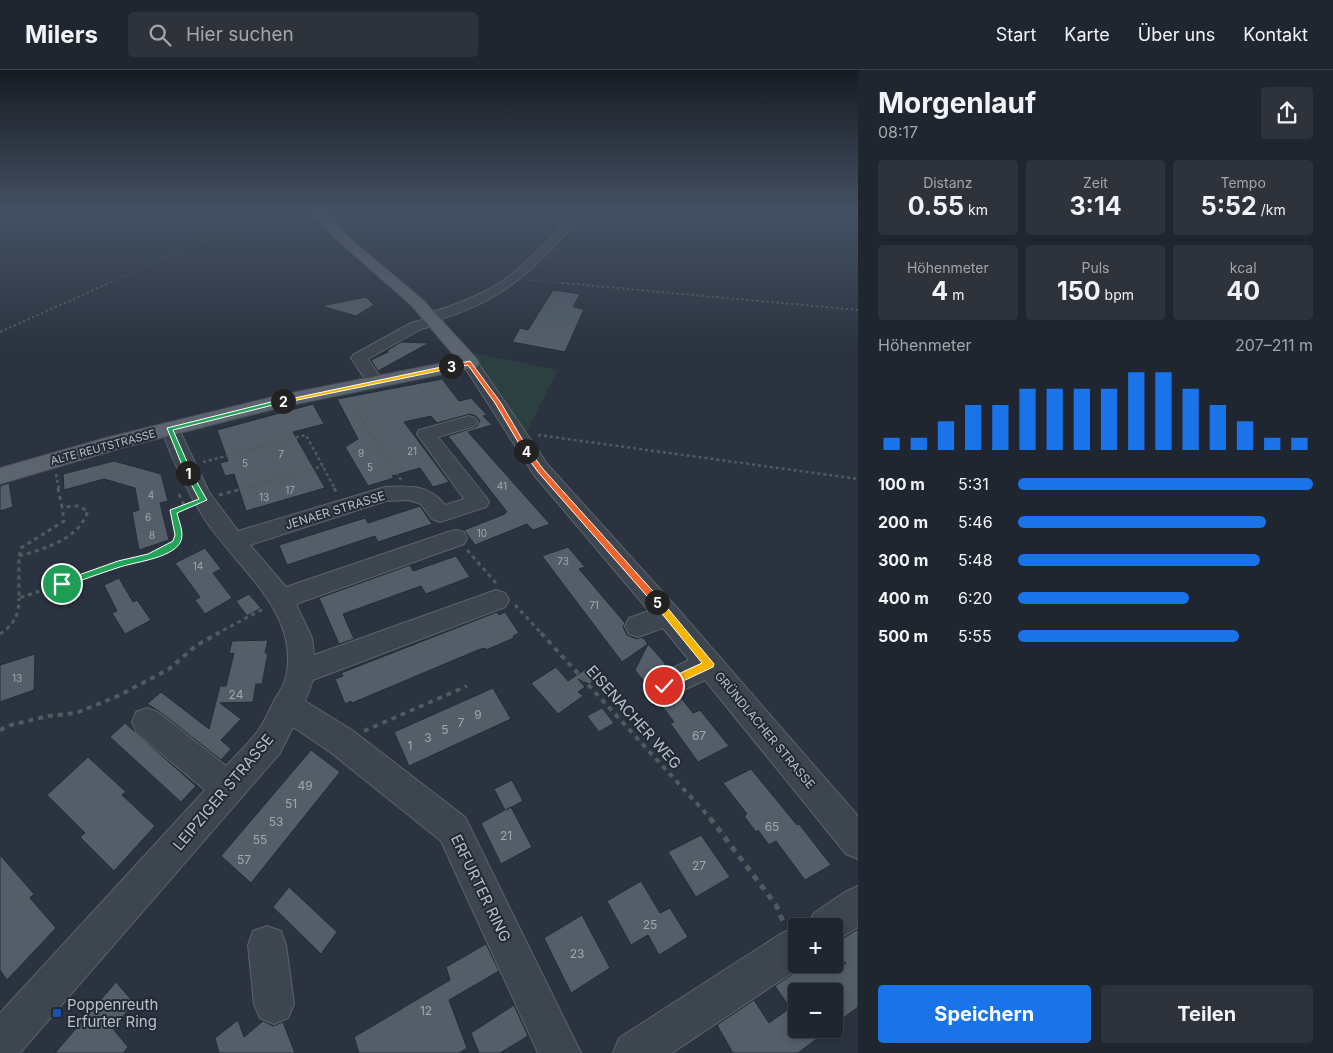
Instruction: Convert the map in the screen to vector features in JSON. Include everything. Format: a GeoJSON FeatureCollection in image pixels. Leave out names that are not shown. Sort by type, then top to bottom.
{"type":"FeatureCollection","features":[{"type":"Feature","properties":{"kind":"main road","name":"GRÜNDLACHER STRASSE"},"geometry":{"type":"LineString","coordinates":[[364,259],[407,293],[433,319],[470,363]]}},
{"type":"Feature","properties":{"kind":"main road","name":"ALTE REUTSTRASSE"},"geometry":{"type":"LineString","coordinates":[[0,476],[170,429],[375,381],[470,363]]}},
{"type":"Feature","properties":{"kind":"street"},"geometry":{"type":"LineString","coordinates":[[375,381],[359,358],[416,326],[482,297],[513,279],[535,259]]}},
{"type":"Feature","properties":{"kind":"street","name":"GRÜNDLACHER STRASSE"},"geometry":{"type":"LineString","coordinates":[[470,363],[541,470],[668,615],[858,842]]}},
{"type":"Feature","properties":{"kind":"street","name":"JENAER STRASSE"},"geometry":{"type":"LineString","coordinates":[[234,541],[385,494],[410,493],[429,499],[440,514],[478,502],[426,434],[469,422]]}},
{"type":"Feature","properties":{"kind":"street","name":"LEIPZIGER STRASSE"},"geometry":{"type":"LineString","coordinates":[[0,1044],[268,742],[302,672],[301,645],[293,619],[281,599],[222,528],[185,467],[170,429]]}},
{"type":"Feature","properties":{"kind":"street"},"geometry":{"type":"LineString","coordinates":[[281,599],[456,538]]}},
{"type":"Feature","properties":{"kind":"street"},"geometry":{"type":"LineString","coordinates":[[302,672],[504,598]]}},
{"type":"Feature","properties":{"kind":"street"},"geometry":{"type":"LineString","coordinates":[[638,626],[668,615]]}},
{"type":"Feature","properties":{"kind":"street"},"geometry":{"type":"LineString","coordinates":[[664,686],[709,664]]}},
{"type":"Feature","properties":{"kind":"street","name":"ERFURTER RING"},"geometry":{"type":"LineString","coordinates":[[287,706],[341,741],[453,829],[560,1053]]}},
{"type":"Feature","properties":{"kind":"street"},"geometry":{"type":"LineString","coordinates":[[147,722],[228,788]]}},
{"type":"Feature","properties":{"kind":"street"},"geometry":{"type":"LineString","coordinates":[[839,918],[858,905]]}},
{"type":"Feature","properties":{"kind":"street"},"geometry":{"type":"LineString","coordinates":[[267,945],[274,1004]]}},
{"type":"Feature","properties":{"kind":"street"},"geometry":{"type":"LineString","coordinates":[[634,1053],[788,952]]}},
{"type":"Feature","properties":{"kind":"path"},"geometry":{"type":"LineString","coordinates":[[0,332],[163,259]]}},
{"type":"Feature","properties":{"kind":"path"},"geometry":{"type":"LineString","coordinates":[[513,279],[858,310]]}},
{"type":"Feature","properties":{"kind":"path"},"geometry":{"type":"LineString","coordinates":[[347,407],[354,408],[410,493]]}},
{"type":"Feature","properties":{"kind":"path"},"geometry":{"type":"LineString","coordinates":[[515,432],[858,479]]}},
{"type":"Feature","properties":{"kind":"path"},"geometry":{"type":"LineString","coordinates":[[185,467],[306,434],[344,506]]}},
{"type":"Feature","properties":{"kind":"path"},"geometry":{"type":"LineString","coordinates":[[0,634],[15,623],[20,611],[19,556],[21,548],[64,521],[55,461]]}},
{"type":"Feature","properties":{"kind":"path"},"geometry":{"type":"LineString","coordinates":[[19,598],[165,550],[176,542],[179,535],[173,512],[204,500],[323,466]]}},
{"type":"Feature","properties":{"kind":"path"},"geometry":{"type":"LineString","coordinates":[[19,556],[48,547],[78,531],[86,521],[88,512],[78,506],[62,507]]}},
{"type":"Feature","properties":{"kind":"path","name":"EISENACHER WEG"},"geometry":{"type":"LineString","coordinates":[[456,538],[504,598],[709,817],[776,905],[788,932]]}},
{"type":"Feature","properties":{"kind":"path"},"geometry":{"type":"LineString","coordinates":[[0,730],[11,725],[48,716],[76,713],[118,696],[168,669],[197,645],[281,599]]}},
{"type":"Feature","properties":{"kind":"path"},"geometry":{"type":"LineString","coordinates":[[341,741],[467,686]]}},
{"type":"Feature","properties":{"kind":"green space"},"geometry":{"type":"Polygon","coordinates":[[[470,352],[558,370],[526,433],[470,352]]]}},
{"type":"Feature","properties":{"kind":"building"},"geometry":{"type":"Polygon","coordinates":[[[553,290],[580,294],[573,307],[584,309],[565,352],[512,342],[520,328],[528,330],[553,290]]]}},
{"type":"Feature","properties":{"kind":"building"},"geometry":{"type":"Polygon","coordinates":[[[366,297],[374,305],[356,316],[321,306],[366,297]]]}},
{"type":"Feature","properties":{"kind":"building"},"geometry":{"type":"Polygon","coordinates":[[[401,342],[429,343],[378,371],[371,360],[388,352],[388,350],[401,342]]]}},
{"type":"Feature","properties":{"kind":"building"},"geometry":{"type":"Polygon","coordinates":[[[442,379],[459,401],[471,398],[487,415],[483,416],[492,425],[468,432],[550,524],[533,530],[527,524],[475,545],[464,530],[507,512],[448,436],[476,427],[480,421],[476,416],[470,414],[437,423],[431,416],[404,422],[449,482],[433,487],[420,468],[392,476],[394,478],[368,486],[345,447],[358,439],[337,399],[442,379]]]}},
{"type":"Feature","properties":{"kind":"building"},"geometry":{"type":"Polygon","coordinates":[[[313,404],[324,424],[293,432],[325,488],[246,511],[234,474],[225,476],[220,463],[228,461],[217,430],[313,404]]]}},
{"type":"Feature","properties":{"kind":"building"},"geometry":{"type":"Polygon","coordinates":[[[114,461],[161,474],[168,501],[160,503],[169,540],[139,550],[132,512],[139,510],[135,488],[104,479],[64,490],[63,474],[114,461]]]}},
{"type":"Feature","properties":{"kind":"building"},"geometry":{"type":"Polygon","coordinates":[[[9,483],[13,507],[0,511],[0,486],[9,483]]]}},
{"type":"Feature","properties":{"kind":"building"},"geometry":{"type":"Polygon","coordinates":[[[420,506],[432,524],[378,542],[375,536],[287,565],[279,545],[365,518],[368,523],[420,506]]]}},
{"type":"Feature","properties":{"kind":"building"},"geometry":{"type":"Polygon","coordinates":[[[568,547],[585,567],[579,569],[625,623],[623,627],[627,635],[637,639],[642,637],[648,644],[622,662],[542,556],[568,547]]]}},
{"type":"Feature","properties":{"kind":"building"},"geometry":{"type":"Polygon","coordinates":[[[205,548],[221,569],[213,573],[232,598],[205,614],[195,600],[200,597],[175,563],[205,548]]]}},
{"type":"Feature","properties":{"kind":"building"},"geometry":{"type":"Polygon","coordinates":[[[456,556],[470,577],[426,594],[421,586],[343,614],[354,639],[339,644],[319,598],[410,565],[413,571],[456,556]]]}},
{"type":"Feature","properties":{"kind":"building"},"geometry":{"type":"Polygon","coordinates":[[[119,578],[133,602],[137,600],[151,620],[125,634],[112,613],[117,611],[104,585],[119,578]]]}},
{"type":"Feature","properties":{"kind":"building"},"geometry":{"type":"Polygon","coordinates":[[[249,594],[261,608],[247,616],[236,601],[249,594]]]}},
{"type":"Feature","properties":{"kind":"building"},"geometry":{"type":"Polygon","coordinates":[[[497,612],[499,615],[505,612],[519,633],[513,636],[514,638],[486,650],[485,648],[478,650],[352,703],[351,701],[345,704],[335,679],[343,676],[341,673],[497,612]]]}},
{"type":"Feature","properties":{"kind":"building"},"geometry":{"type":"Polygon","coordinates":[[[268,640],[265,653],[268,653],[262,684],[256,684],[253,702],[220,703],[241,719],[221,740],[231,749],[221,760],[159,711],[147,704],[161,692],[209,729],[220,686],[226,686],[234,653],[229,654],[232,641],[268,640]]]}},
{"type":"Feature","properties":{"kind":"building"},"geometry":{"type":"Polygon","coordinates":[[[648,644],[664,662],[666,669],[652,676],[649,688],[635,670],[648,644]]]}},
{"type":"Feature","properties":{"kind":"building"},"geometry":{"type":"Polygon","coordinates":[[[35,654],[34,690],[0,702],[0,665],[35,654]]]}},
{"type":"Feature","properties":{"kind":"building"},"geometry":{"type":"Polygon","coordinates":[[[593,664],[603,675],[589,684],[578,679],[585,687],[578,692],[583,696],[558,714],[531,683],[556,667],[568,681],[593,664]]]}},
{"type":"Feature","properties":{"kind":"building"},"geometry":{"type":"Polygon","coordinates":[[[493,688],[511,719],[409,766],[394,732],[493,688]]]}},
{"type":"Feature","properties":{"kind":"building"},"geometry":{"type":"Polygon","coordinates":[[[678,694],[693,713],[700,710],[729,746],[698,762],[670,723],[674,722],[656,698],[665,701],[678,694]]]}},
{"type":"Feature","properties":{"kind":"building"},"geometry":{"type":"Polygon","coordinates":[[[602,708],[614,723],[599,732],[587,716],[602,708]]]}},
{"type":"Feature","properties":{"kind":"building"},"geometry":{"type":"Polygon","coordinates":[[[125,723],[196,786],[181,802],[110,737],[125,723]]]}},
{"type":"Feature","properties":{"kind":"building"},"geometry":{"type":"Polygon","coordinates":[[[311,750],[340,772],[251,883],[221,856],[311,750]]]}},
{"type":"Feature","properties":{"kind":"building"},"geometry":{"type":"Polygon","coordinates":[[[88,757],[126,792],[122,795],[155,826],[114,871],[80,837],[85,833],[47,795],[88,757]]]}},
{"type":"Feature","properties":{"kind":"building"},"geometry":{"type":"Polygon","coordinates":[[[751,769],[797,825],[799,824],[831,865],[805,880],[776,841],[769,845],[758,830],[756,832],[744,816],[747,814],[723,783],[751,769]]]}},
{"type":"Feature","properties":{"kind":"building"},"geometry":{"type":"Polygon","coordinates":[[[512,780],[523,801],[511,807],[532,847],[501,864],[481,823],[505,810],[494,789],[512,780]]]}},
{"type":"Feature","properties":{"kind":"building"},"geometry":{"type":"Polygon","coordinates":[[[701,835],[730,877],[696,897],[668,852],[701,835]]]}},
{"type":"Feature","properties":{"kind":"building"},"geometry":{"type":"Polygon","coordinates":[[[0,855],[34,894],[30,898],[56,928],[7,980],[0,970],[0,855]]]}},
{"type":"Feature","properties":{"kind":"building"},"geometry":{"type":"Polygon","coordinates":[[[641,881],[660,913],[670,908],[688,937],[659,955],[648,935],[631,945],[607,901],[641,881]]]}},
{"type":"Feature","properties":{"kind":"building"},"geometry":{"type":"Polygon","coordinates":[[[289,887],[337,932],[321,954],[273,907],[289,887]]]}},
{"type":"Feature","properties":{"kind":"building"},"geometry":{"type":"Polygon","coordinates":[[[582,915],[610,968],[571,993],[544,938],[582,915]]]}},
{"type":"Feature","properties":{"kind":"building"},"geometry":{"type":"Polygon","coordinates":[[[858,929],[858,1007],[843,1018],[843,983],[788,983],[788,1005],[775,986],[794,973],[843,973],[843,964],[846,964],[843,960],[843,938],[858,929]]]}},
{"type":"Feature","properties":{"kind":"building"},"geometry":{"type":"Polygon","coordinates":[[[486,944],[499,971],[449,1000],[467,1048],[459,1053],[359,1053],[354,1037],[450,980],[446,967],[486,944]]]}},
{"type":"Feature","properties":{"kind":"building"},"geometry":{"type":"Polygon","coordinates":[[[116,982],[134,1003],[113,1029],[128,1047],[123,1053],[55,1053],[116,982]]]}},
{"type":"Feature","properties":{"kind":"building"},"geometry":{"type":"Polygon","coordinates":[[[754,1000],[769,1023],[788,1009],[788,1038],[818,1038],[798,1053],[733,1053],[717,1025],[754,1000]]]}},
{"type":"Feature","properties":{"kind":"building"},"geometry":{"type":"Polygon","coordinates":[[[514,1005],[528,1036],[500,1053],[479,1053],[471,1033],[514,1005]]]}},
{"type":"Feature","properties":{"kind":"building"},"geometry":{"type":"Polygon","coordinates":[[[238,1020],[244,1037],[263,1021],[273,1026],[283,1022],[295,1053],[219,1053],[215,1038],[238,1020]]]}},
{"type":"Feature","properties":{"kind":"place","name":"Poppenreuth Erfurter Ring"},"geometry":{"type":"Point","coordinates":[57,1013]}},
{"type":"Feature","properties":{"kind":"route"},"geometry":{"type":"LineString","coordinates":[[62,584],[118,564],[150,556],[165,550],[176,542],[179,535],[173,512],[204,500],[182,461],[170,429],[375,381],[470,363],[498,403],[526,451],[541,470],[709,664],[664,686]]}}]}
